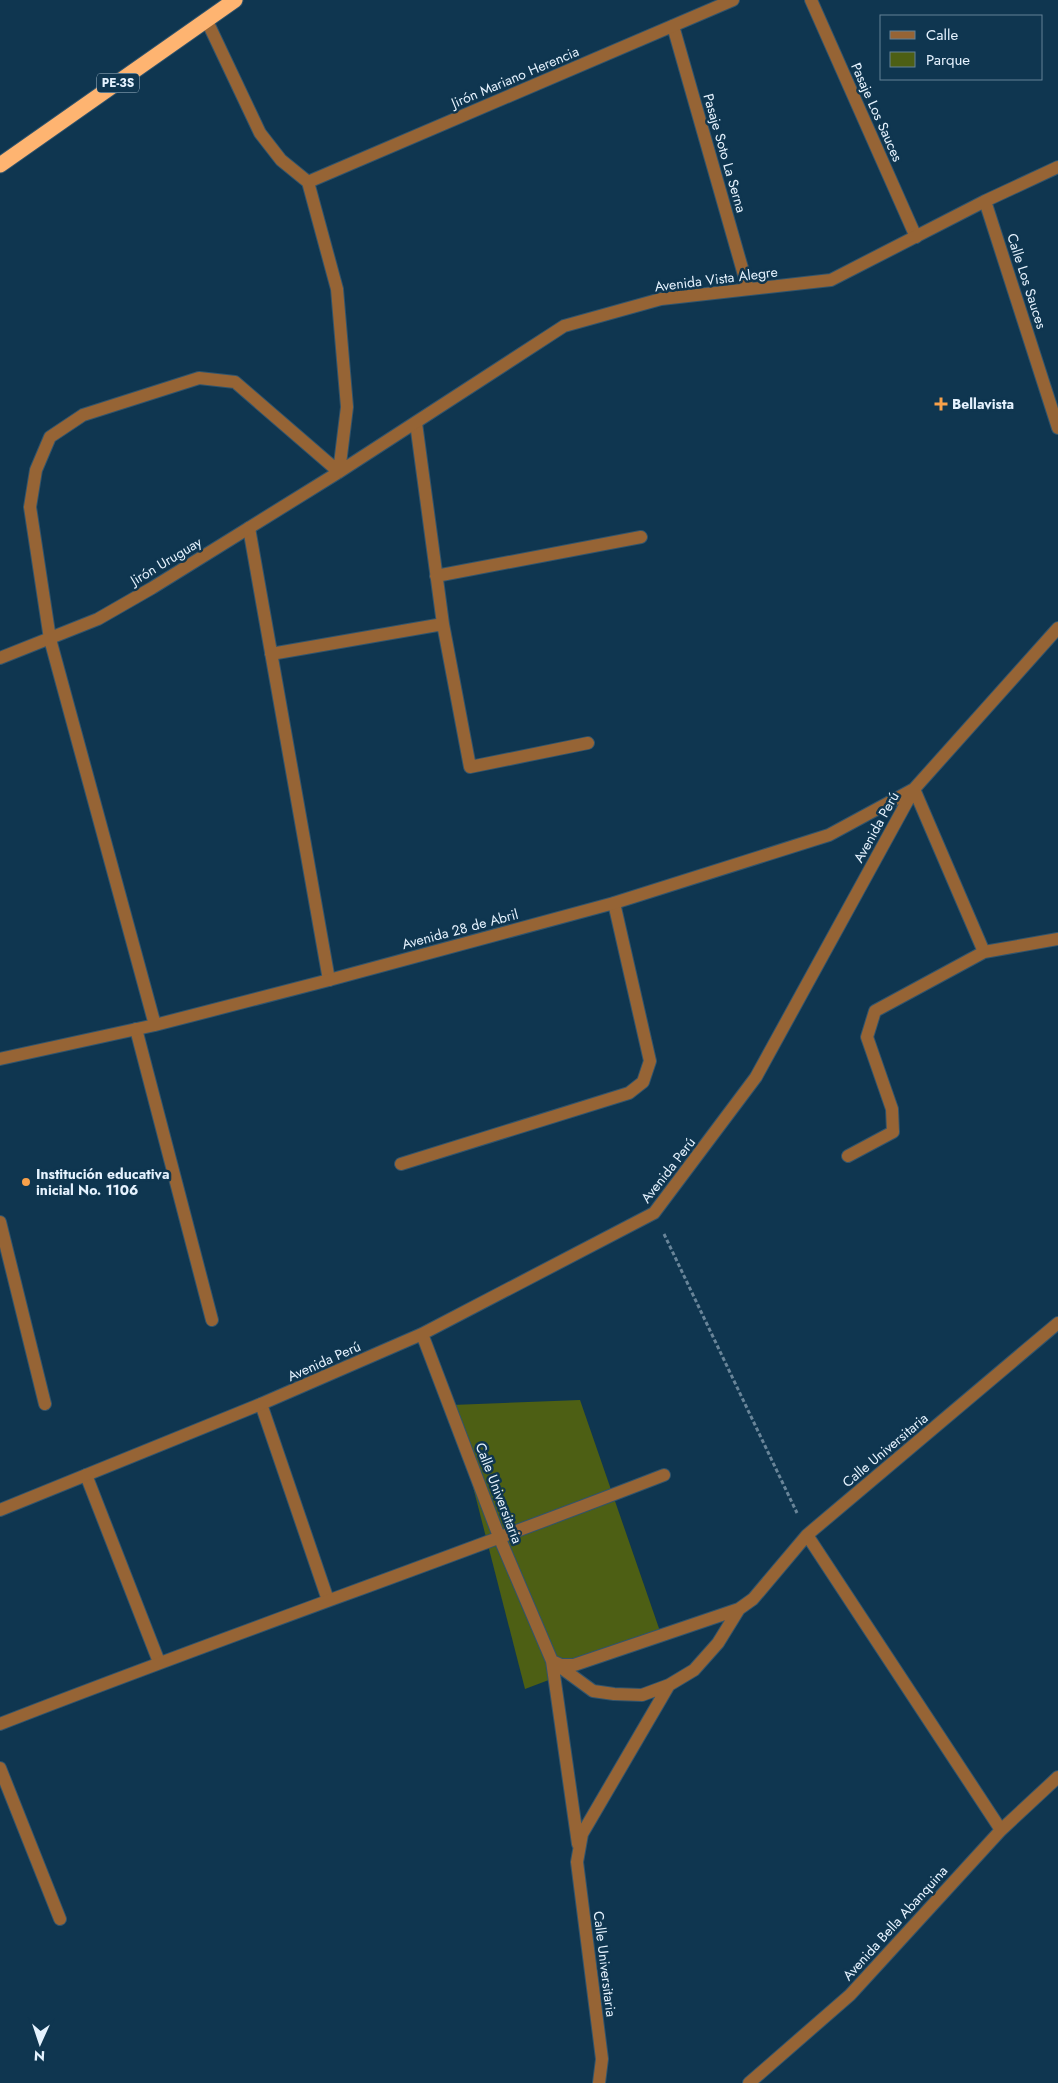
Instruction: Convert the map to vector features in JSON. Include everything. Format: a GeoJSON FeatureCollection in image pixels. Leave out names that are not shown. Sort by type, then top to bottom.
{"type":"FeatureCollection","features":[{"type":"Feature","properties":{"kind":"highway","name":"PE-3S"},"geometry":{"type":"LineString","coordinates":[[0,165],[235,0]]}},
{"type":"Feature","properties":{"kind":"street","name":"Jirón Mariano Herencia"},"geometry":{"type":"LineString","coordinates":[[308,182],[734,0]]}},
{"type":"Feature","properties":{"kind":"street","name":"Pasaje Los Sauces"},"geometry":{"type":"LineString","coordinates":[[811,0],[916,237]]}},
{"type":"Feature","properties":{"kind":"street"},"geometry":{"type":"LineString","coordinates":[[207,20],[260,134],[281,160],[308,182],[337,289],[347,407],[339,472]]}},
{"type":"Feature","properties":{"kind":"street","name":"Pasaje Soto La Serna"},"geometry":{"type":"LineString","coordinates":[[673,26],[748,289]]}},
{"type":"Feature","properties":{"kind":"street","name":"Avenida Vista Alegre"},"geometry":{"type":"LineString","coordinates":[[339,472],[564,326],[661,299],[831,280],[985,201],[1058,167]]}},
{"type":"Feature","properties":{"kind":"street","name":"Calle Los Sauces"},"geometry":{"type":"LineString","coordinates":[[985,201],[1058,428]]}},
{"type":"Feature","properties":{"kind":"street"},"geometry":{"type":"LineString","coordinates":[[155,1025],[50,638],[30,507],[36,470],[50,437],[83,414],[199,378],[235,382],[339,472]]}},
{"type":"Feature","properties":{"kind":"street"},"geometry":{"type":"LineString","coordinates":[[416,423],[443,624],[470,767],[588,743]]}},
{"type":"Feature","properties":{"kind":"street","name":"Jirón Uruguay"},"geometry":{"type":"LineString","coordinates":[[0,658],[98,619],[339,472]]}},
{"type":"Feature","properties":{"kind":"street"},"geometry":{"type":"LineString","coordinates":[[249,528],[329,980]]}},
{"type":"Feature","properties":{"kind":"street"},"geometry":{"type":"LineString","coordinates":[[436,576],[641,537]]}},
{"type":"Feature","properties":{"kind":"street"},"geometry":{"type":"LineString","coordinates":[[271,654],[443,624]]}},
{"type":"Feature","properties":{"kind":"street","name":"Avenida Perú"},"geometry":{"type":"LineString","coordinates":[[0,1510],[261,1404],[422,1334],[654,1214],[756,1077],[914,789],[1058,630]]}},
{"type":"Feature","properties":{"kind":"street"},"geometry":{"type":"LineString","coordinates":[[914,789],[984,952]]}},
{"type":"Feature","properties":{"kind":"street","name":"Avenida 28 de Abril"},"geometry":{"type":"LineString","coordinates":[[0,1059],[155,1025],[614,903],[829,835],[914,789]]}},
{"type":"Feature","properties":{"kind":"street"},"geometry":{"type":"LineString","coordinates":[[401,1164],[629,1093],[643,1082],[650,1061],[614,903]]}},
{"type":"Feature","properties":{"kind":"street"},"geometry":{"type":"LineString","coordinates":[[848,1156],[893,1132],[892,1109],[867,1037],[875,1011],[984,952],[1058,938]]}},
{"type":"Feature","properties":{"kind":"street"},"geometry":{"type":"LineString","coordinates":[[136,1029],[212,1320]]}},
{"type":"Feature","properties":{"kind":"street"},"geometry":{"type":"LineString","coordinates":[[0,1222],[45,1404]]}},
{"type":"Feature","properties":{"kind":"street","name":"Calle Universitaria"},"geometry":{"type":"LineString","coordinates":[[552,1661],[561,1666],[574,1665],[739,1609],[753,1598],[807,1535],[1058,1323]]}},
{"type":"Feature","properties":{"kind":"street","name":"Calle Universitaria"},"geometry":{"type":"LineString","coordinates":[[422,1334],[500,1539],[552,1661],[578,1848]]}},
{"type":"Feature","properties":{"kind":"street"},"geometry":{"type":"LineString","coordinates":[[261,1404],[328,1600]]}},
{"type":"Feature","properties":{"kind":"street"},"geometry":{"type":"LineString","coordinates":[[86,1474],[158,1662]]}},
{"type":"Feature","properties":{"kind":"street"},"geometry":{"type":"LineString","coordinates":[[0,1724],[158,1662],[500,1539],[664,1475]]}},
{"type":"Feature","properties":{"kind":"street"},"geometry":{"type":"LineString","coordinates":[[807,1535],[1000,1830]]}},
{"type":"Feature","properties":{"kind":"street","name":"Calle Universitaria"},"geometry":{"type":"LineString","coordinates":[[552,1661],[593,1690],[614,1694],[642,1695],[670,1685],[694,1670],[718,1643],[739,1609]]}},
{"type":"Feature","properties":{"kind":"street","name":"Calle Universitaria"},"geometry":{"type":"LineString","coordinates":[[599,2083],[602,2060],[577,1862],[578,1848],[582,1834],[670,1685]]}},
{"type":"Feature","properties":{"kind":"street"},"geometry":{"type":"LineString","coordinates":[[0,1768],[60,1919]]}},
{"type":"Feature","properties":{"kind":"street","name":"Avenida Bella Abanquina"},"geometry":{"type":"LineString","coordinates":[[749,2083],[850,1995],[1000,1830],[1058,1777]]}},
{"type":"Feature","properties":{"kind":"path"},"geometry":{"type":"LineString","coordinates":[[654,1214],[807,1535]]}},
{"type":"Feature","properties":{"kind":"green space"},"geometry":{"type":"Polygon","coordinates":[[[580,1400],[662,1637],[525,1689],[452,1405],[580,1400]]]}},
{"type":"Feature","properties":{"kind":"place","name":"Bellavista"},"geometry":{"type":"Point","coordinates":[941,404]}},
{"type":"Feature","properties":{"kind":"place","name":"Institución educativa inicial No. 1106"},"geometry":{"type":"Point","coordinates":[26,1182]}}]}
